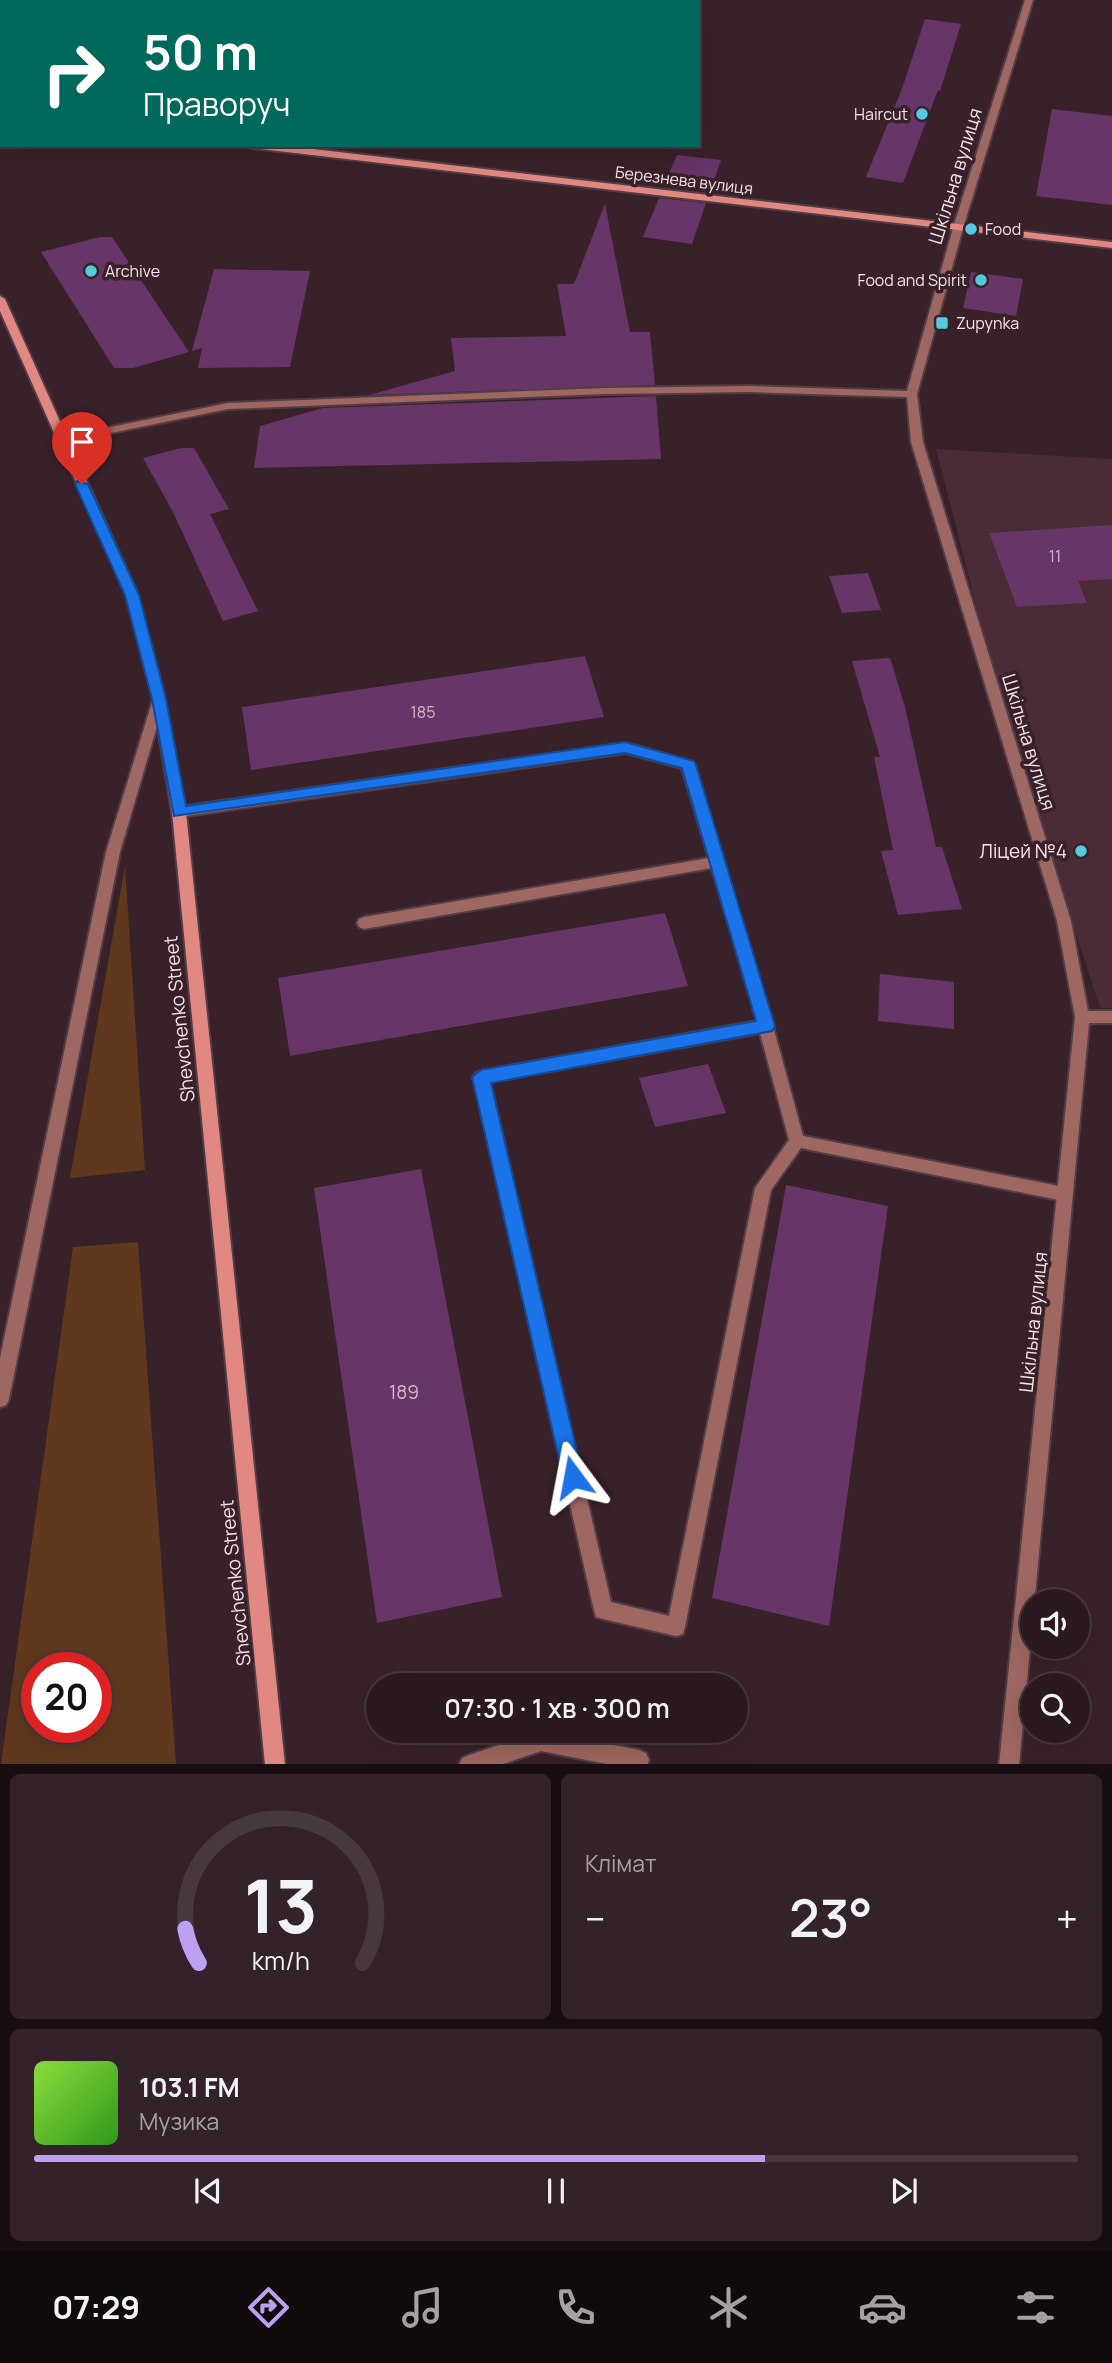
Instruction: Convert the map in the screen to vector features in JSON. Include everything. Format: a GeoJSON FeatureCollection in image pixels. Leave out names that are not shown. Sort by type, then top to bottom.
{"type":"FeatureCollection","features":[{"type":"Feature","properties":{"kind":"main road","name":"Березнева вулиця"},"geometry":{"type":"LineString","coordinates":[[269,147],[1112,245]]}},
{"type":"Feature","properties":{"kind":"main road","name":"Shevchenko Street"},"geometry":{"type":"LineString","coordinates":[[0,299],[132,595],[159,699],[179,812],[275,1764]]}},
{"type":"Feature","properties":{"kind":"street","name":"Шкільна вулиця"},"geometry":{"type":"LineString","coordinates":[[1009,1764],[1082,1017],[1064,921],[917,442],[912,394],[958,228],[1029,0]]}},
{"type":"Feature","properties":{"kind":"street"},"geometry":{"type":"LineString","coordinates":[[62,440],[228,406],[605,391],[749,389],[912,394]]}},
{"type":"Feature","properties":{"kind":"street"},"geometry":{"type":"LineString","coordinates":[[0,1399],[113,852],[159,699]]}},
{"type":"Feature","properties":{"kind":"street"},"geometry":{"type":"LineString","coordinates":[[179,812],[625,748],[688,765],[766,1026],[797,1141]]}},
{"type":"Feature","properties":{"kind":"street"},"geometry":{"type":"LineString","coordinates":[[364,923],[717,862]]}},
{"type":"Feature","properties":{"kind":"street"},"geometry":{"type":"LineString","coordinates":[[1082,1017],[1112,1017]]}},
{"type":"Feature","properties":{"kind":"street"},"geometry":{"type":"LineString","coordinates":[[766,1026],[481,1077],[603,1610],[676,1627],[763,1188],[797,1141]]}},
{"type":"Feature","properties":{"kind":"street"},"geometry":{"type":"LineString","coordinates":[[797,1141],[1064,1194]]}},
{"type":"Feature","properties":{"kind":"street"},"geometry":{"type":"LineString","coordinates":[[472,1764],[541,1741],[639,1760]]}},
{"type":"Feature","properties":{"kind":"shaded area","name":"Ліцей №4"},"geometry":{"type":"Polygon","coordinates":[[[936,449],[1112,459],[1112,1008],[1100,1008],[999,694],[936,449]]]}},
{"type":"Feature","properties":{"kind":"shaded area"},"geometry":{"type":"Polygon","coordinates":[[[125,866],[145,1170],[70,1178],[125,866]]]}},
{"type":"Feature","properties":{"kind":"shaded area"},"geometry":{"type":"Polygon","coordinates":[[[138,1242],[176,1764],[1,1764],[73,1247],[138,1242]]]}},
{"type":"Feature","properties":{"kind":"building"},"geometry":{"type":"Polygon","coordinates":[[[925,19],[961,24],[940,91],[938,90],[903,183],[866,177],[903,86],[925,19]]]}},
{"type":"Feature","properties":{"kind":"building"},"geometry":{"type":"Polygon","coordinates":[[[1052,109],[1112,116],[1112,205],[1036,196],[1052,109]]]}},
{"type":"Feature","properties":{"kind":"building"},"geometry":{"type":"Polygon","coordinates":[[[677,155],[721,160],[710,192],[663,187],[677,155]]]}},
{"type":"Feature","properties":{"kind":"building"},"geometry":{"type":"Polygon","coordinates":[[[659,198],[706,203],[692,244],[643,237],[659,198]]]}},
{"type":"Feature","properties":{"kind":"building"},"geometry":{"type":"Polygon","coordinates":[[[605,204],[630,332],[650,332],[655,385],[369,395],[455,371],[451,338],[566,336],[557,284],[574,284],[605,204]]]}},
{"type":"Feature","properties":{"kind":"building"},"geometry":{"type":"Polygon","coordinates":[[[100,237],[112,237],[189,352],[133,368],[114,368],[41,252],[100,237]]]}},
{"type":"Feature","properties":{"kind":"building"},"geometry":{"type":"Polygon","coordinates":[[[214,269],[310,271],[290,367],[198,368],[202,348],[192,351],[214,269]]]}},
{"type":"Feature","properties":{"kind":"building"},"geometry":{"type":"Polygon","coordinates":[[[971,272],[1023,279],[1016,316],[963,308],[971,272]]]}},
{"type":"Feature","properties":{"kind":"building"},"geometry":{"type":"Polygon","coordinates":[[[656,396],[661,459],[254,468],[260,426],[323,408],[656,396]]]}},
{"type":"Feature","properties":{"kind":"building"},"geometry":{"type":"Polygon","coordinates":[[[181,448],[194,448],[229,509],[210,514],[258,611],[223,621],[173,512],[143,458],[181,448]]]}},
{"type":"Feature","properties":{"kind":"building"},"geometry":{"type":"Polygon","coordinates":[[[1112,525],[1112,579],[1078,581],[1087,603],[1017,607],[989,533],[1112,525]]]}},
{"type":"Feature","properties":{"kind":"building"},"geometry":{"type":"Polygon","coordinates":[[[868,573],[881,610],[842,613],[829,576],[868,573]]]}},
{"type":"Feature","properties":{"kind":"building"},"geometry":{"type":"Polygon","coordinates":[[[585,656],[604,717],[251,770],[242,707],[585,656]]]}},
{"type":"Feature","properties":{"kind":"building"},"geometry":{"type":"Polygon","coordinates":[[[890,658],[905,707],[936,847],[942,847],[962,909],[898,915],[881,851],[893,850],[874,757],[880,757],[852,661],[890,658]]]}},
{"type":"Feature","properties":{"kind":"building"},"geometry":{"type":"Polygon","coordinates":[[[665,913],[688,986],[290,1056],[278,978],[665,913]]]}},
{"type":"Feature","properties":{"kind":"building"},"geometry":{"type":"Polygon","coordinates":[[[880,974],[954,982],[954,1029],[878,1021],[880,974]]]}},
{"type":"Feature","properties":{"kind":"building"},"geometry":{"type":"Polygon","coordinates":[[[708,1064],[726,1113],[655,1127],[639,1078],[708,1064]]]}},
{"type":"Feature","properties":{"kind":"building"},"geometry":{"type":"Polygon","coordinates":[[[421,1169],[502,1597],[377,1623],[314,1188],[421,1169]]]}},
{"type":"Feature","properties":{"kind":"building"},"geometry":{"type":"Polygon","coordinates":[[[786,1185],[888,1206],[829,1626],[712,1598],[786,1185]]]}},
{"type":"Feature","properties":{"kind":"place","name":"Haircut"},"geometry":{"type":"Point","coordinates":[922,114]}},
{"type":"Feature","properties":{"kind":"place","name":"Food"},"geometry":{"type":"Point","coordinates":[971,229]}},
{"type":"Feature","properties":{"kind":"place","name":"Archive"},"geometry":{"type":"Point","coordinates":[91,271]}},
{"type":"Feature","properties":{"kind":"place","name":"Food and Spirit"},"geometry":{"type":"Point","coordinates":[981,280]}},
{"type":"Feature","properties":{"kind":"place","name":"Zupynka"},"geometry":{"type":"Point","coordinates":[942,323]}},
{"type":"Feature","properties":{"kind":"place","name":"Ліцей №4"},"geometry":{"type":"Point","coordinates":[1081,851]}},
{"type":"Feature","properties":{"kind":"route"},"geometry":{"type":"LineString","coordinates":[[82,484],[132,595],[159,699],[179,812],[625,748],[688,765],[766,1026],[481,1077],[573,1477]]}}]}
